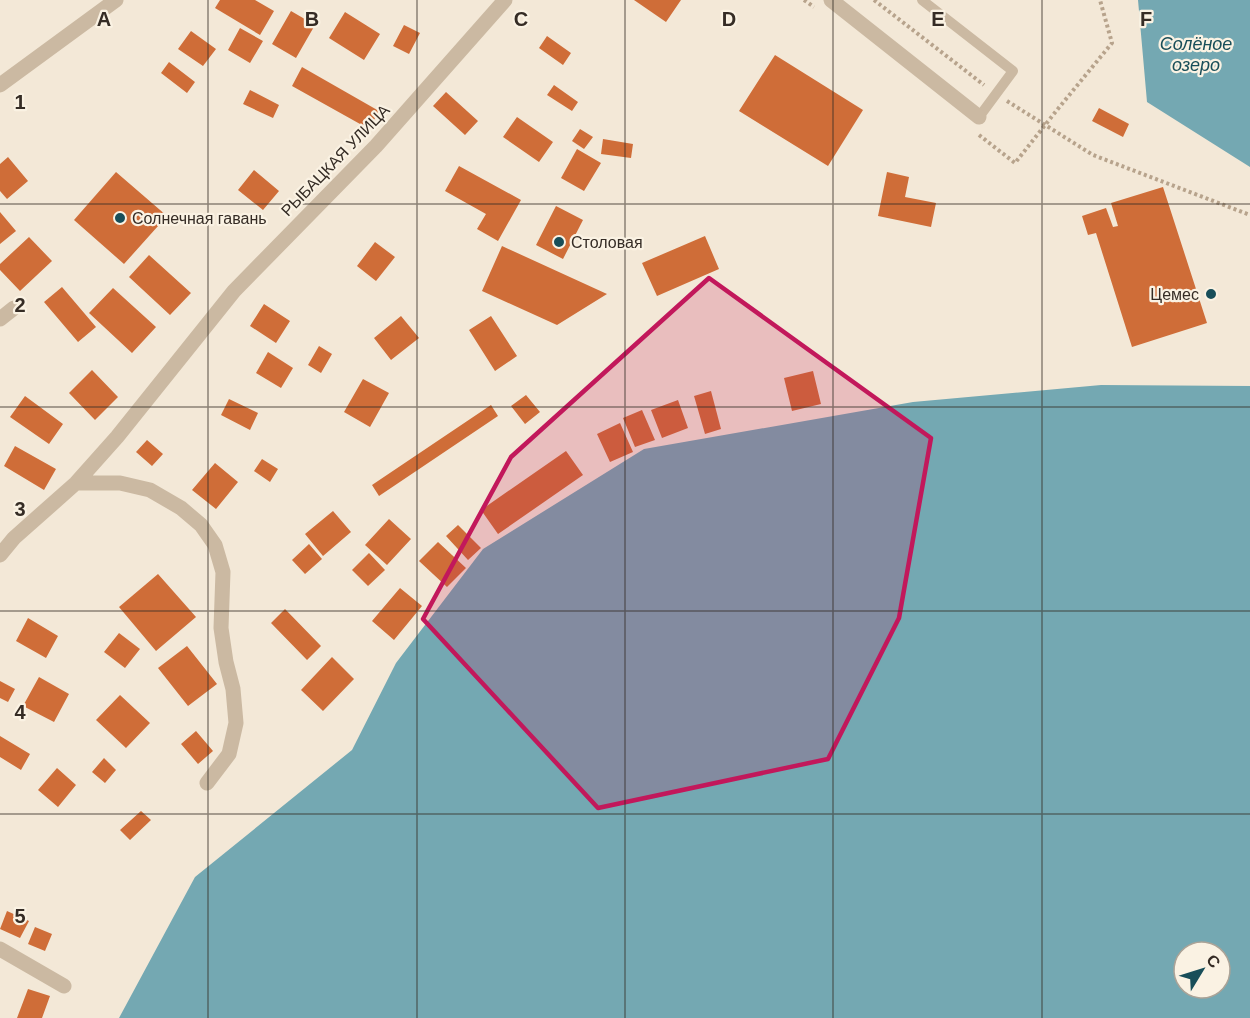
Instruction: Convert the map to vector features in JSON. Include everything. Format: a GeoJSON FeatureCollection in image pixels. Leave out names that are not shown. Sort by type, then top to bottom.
{"type":"FeatureCollection","features":[{"type":"Feature","properties":{"kind":"street"},"geometry":{"type":"LineString","coordinates":[[0,84],[116,0]]}},
{"type":"Feature","properties":{"kind":"street","name":"РЫБАЦКАЯ УЛИЦА"},"geometry":{"type":"LineString","coordinates":[[0,555],[14,538],[76,483],[117,437],[234,291],[376,146],[505,0]]}},
{"type":"Feature","properties":{"kind":"street"},"geometry":{"type":"LineString","coordinates":[[831,0],[979,117]]}},
{"type":"Feature","properties":{"kind":"street"},"geometry":{"type":"LineString","coordinates":[[0,319],[14,308]]}},
{"type":"Feature","properties":{"kind":"street"},"geometry":{"type":"LineString","coordinates":[[76,483],[120,483],[150,490],[181,508],[201,525],[215,545],[223,572],[221,628],[233,689],[236,723],[229,754],[207,783]]}},
{"type":"Feature","properties":{"kind":"street"},"geometry":{"type":"LineString","coordinates":[[0,949],[64,986]]}},
{"type":"Feature","properties":{"kind":"lane"},"geometry":{"type":"LineString","coordinates":[[922,0],[1013,71],[979,117]]}},
{"type":"Feature","properties":{"kind":"path"},"geometry":{"type":"LineString","coordinates":[[874,0],[996,94],[1094,155],[1250,215]]}},
{"type":"Feature","properties":{"kind":"path"},"geometry":{"type":"LineString","coordinates":[[1057,110],[1112,43],[1100,0]]}},
{"type":"Feature","properties":{"kind":"highlighted area"},"geometry":{"type":"Polygon","coordinates":[[[709,278],[931,438],[899,618],[828,759],[598,808],[423,619],[511,457],[709,278]]]}},
{"type":"Feature","properties":{"kind":"water","name":"Солёное озеро"},"geometry":{"type":"Polygon","coordinates":[[[1138,0],[1250,0],[1250,167],[1147,102],[1138,0]]]}},
{"type":"Feature","properties":{"kind":"water"},"geometry":{"type":"Polygon","coordinates":[[[1101,385],[1250,386],[1250,1018],[119,1018],[195,877],[352,750],[396,663],[483,549],[644,449],[913,402],[1101,385]]]}},
{"type":"Feature","properties":{"kind":"building"},"geometry":{"type":"Polygon","coordinates":[[[220,0],[255,0],[274,11],[260,35],[215,8],[220,0]]]}},
{"type":"Feature","properties":{"kind":"building"},"geometry":{"type":"Polygon","coordinates":[[[634,0],[681,0],[666,22],[634,0]]]}},
{"type":"Feature","properties":{"kind":"building"},"geometry":{"type":"Polygon","coordinates":[[[291,11],[315,25],[296,58],[272,44],[291,11]]]}},
{"type":"Feature","properties":{"kind":"building"},"geometry":{"type":"Polygon","coordinates":[[[345,12],[380,34],[364,60],[329,38],[345,12]]]}},
{"type":"Feature","properties":{"kind":"building"},"geometry":{"type":"Polygon","coordinates":[[[404,25],[420,33],[409,54],[393,46],[404,25]]]}},
{"type":"Feature","properties":{"kind":"building"},"geometry":{"type":"Polygon","coordinates":[[[240,28],[263,41],[250,63],[228,50],[240,28]]]}},
{"type":"Feature","properties":{"kind":"building"},"geometry":{"type":"Polygon","coordinates":[[[191,31],[216,49],[203,66],[178,49],[191,31]]]}},
{"type":"Feature","properties":{"kind":"building"},"geometry":{"type":"Polygon","coordinates":[[[547,36],[571,53],[563,65],[539,48],[547,36]]]}},
{"type":"Feature","properties":{"kind":"building"},"geometry":{"type":"Polygon","coordinates":[[[775,55],[863,110],[828,166],[739,111],[775,55]]]}},
{"type":"Feature","properties":{"kind":"building"},"geometry":{"type":"Polygon","coordinates":[[[169,62],[195,82],[187,93],[161,73],[169,62]]]}},
{"type":"Feature","properties":{"kind":"building"},"geometry":{"type":"Polygon","coordinates":[[[302,67],[379,111],[369,129],[292,86],[302,67]]]}},
{"type":"Feature","properties":{"kind":"building"},"geometry":{"type":"Polygon","coordinates":[[[554,85],[578,102],[572,111],[547,95],[554,85]]]}},
{"type":"Feature","properties":{"kind":"building"},"geometry":{"type":"Polygon","coordinates":[[[250,90],[279,105],[273,118],[243,104],[250,90]]]}},
{"type":"Feature","properties":{"kind":"building"},"geometry":{"type":"Polygon","coordinates":[[[446,92],[478,121],[465,135],[433,106],[446,92]]]}},
{"type":"Feature","properties":{"kind":"building"},"geometry":{"type":"Polygon","coordinates":[[[1099,108],[1129,124],[1123,137],[1092,121],[1099,108]]]}},
{"type":"Feature","properties":{"kind":"building"},"geometry":{"type":"Polygon","coordinates":[[[517,117],[553,142],[539,162],[503,137],[517,117]]]}},
{"type":"Feature","properties":{"kind":"building"},"geometry":{"type":"Polygon","coordinates":[[[580,129],[593,137],[584,149],[572,141],[580,129]]]}},
{"type":"Feature","properties":{"kind":"building"},"geometry":{"type":"Polygon","coordinates":[[[603,139],[633,144],[631,158],[601,154],[603,139]]]}},
{"type":"Feature","properties":{"kind":"building"},"geometry":{"type":"Polygon","coordinates":[[[577,149],[601,163],[584,191],[561,178],[577,149]]]}},
{"type":"Feature","properties":{"kind":"building"},"geometry":{"type":"Polygon","coordinates":[[[8,157],[28,181],[7,199],[0,191],[0,164],[8,157]]]}},
{"type":"Feature","properties":{"kind":"building"},"geometry":{"type":"Polygon","coordinates":[[[459,166],[521,200],[498,241],[477,229],[486,214],[445,191],[459,166]]]}},
{"type":"Feature","properties":{"kind":"building"},"geometry":{"type":"Polygon","coordinates":[[[254,170],[279,191],[263,210],[238,190],[254,170]]]}},
{"type":"Feature","properties":{"kind":"building","name":"Солнечная гавань"},"geometry":{"type":"Polygon","coordinates":[[[116,172],[167,216],[124,264],[74,220],[116,172]]]}},
{"type":"Feature","properties":{"kind":"building"},"geometry":{"type":"Polygon","coordinates":[[[887,172],[909,177],[905,197],[936,203],[931,227],[878,216],[887,172]]]}},
{"type":"Feature","properties":{"kind":"building"},"geometry":{"type":"Polygon","coordinates":[[[1163,187],[1207,323],[1132,347],[1096,233],[1088,235],[1082,216],[1106,208],[1113,227],[1118,226],[1111,203],[1163,187]]]}},
{"type":"Feature","properties":{"kind":"building"},"geometry":{"type":"Polygon","coordinates":[[[556,206],[583,220],[563,259],[536,245],[556,206]]]}},
{"type":"Feature","properties":{"kind":"building"},"geometry":{"type":"Polygon","coordinates":[[[0,212],[16,231],[0,244],[0,212]]]}},
{"type":"Feature","properties":{"kind":"building"},"geometry":{"type":"Polygon","coordinates":[[[705,236],[719,269],[657,296],[642,263],[705,236]]]}},
{"type":"Feature","properties":{"kind":"building"},"geometry":{"type":"Polygon","coordinates":[[[29,237],[52,261],[20,291],[0,270],[0,264],[29,237]]]}},
{"type":"Feature","properties":{"kind":"building"},"geometry":{"type":"Polygon","coordinates":[[[375,242],[395,257],[376,281],[357,266],[375,242]]]}},
{"type":"Feature","properties":{"kind":"building"},"geometry":{"type":"Polygon","coordinates":[[[502,246],[607,294],[557,325],[482,291],[502,246]]]}},
{"type":"Feature","properties":{"kind":"building"},"geometry":{"type":"Polygon","coordinates":[[[149,255],[191,293],[170,315],[129,277],[149,255]]]}},
{"type":"Feature","properties":{"kind":"building"},"geometry":{"type":"Polygon","coordinates":[[[62,287],[96,327],[78,342],[44,302],[62,287]]]}},
{"type":"Feature","properties":{"kind":"building"},"geometry":{"type":"Polygon","coordinates":[[[113,288],[156,327],[132,353],[89,313],[113,288]]]}},
{"type":"Feature","properties":{"kind":"building"},"geometry":{"type":"Polygon","coordinates":[[[264,304],[290,321],[276,343],[250,326],[264,304]]]}},
{"type":"Feature","properties":{"kind":"building"},"geometry":{"type":"Polygon","coordinates":[[[401,316],[419,338],[391,360],[374,338],[401,316]]]}},
{"type":"Feature","properties":{"kind":"building"},"geometry":{"type":"Polygon","coordinates":[[[491,316],[517,356],[495,371],[469,330],[491,316]]]}},
{"type":"Feature","properties":{"kind":"building"},"geometry":{"type":"Polygon","coordinates":[[[319,346],[332,354],[321,373],[308,365],[319,346]]]}},
{"type":"Feature","properties":{"kind":"building"},"geometry":{"type":"Polygon","coordinates":[[[268,352],[293,368],[281,388],[256,373],[268,352]]]}},
{"type":"Feature","properties":{"kind":"building"},"geometry":{"type":"Polygon","coordinates":[[[92,370],[118,397],[95,420],[69,393],[92,370]]]}},
{"type":"Feature","properties":{"kind":"building"},"geometry":{"type":"Polygon","coordinates":[[[813,371],[821,404],[792,411],[784,378],[813,371]]]}},
{"type":"Feature","properties":{"kind":"building"},"geometry":{"type":"Polygon","coordinates":[[[363,379],[389,393],[370,427],[344,412],[363,379]]]}},
{"type":"Feature","properties":{"kind":"building"},"geometry":{"type":"Polygon","coordinates":[[[711,391],[721,429],[705,434],[694,396],[711,391]]]}},
{"type":"Feature","properties":{"kind":"building"},"geometry":{"type":"Polygon","coordinates":[[[526,395],[540,412],[525,424],[511,406],[526,395]]]}},
{"type":"Feature","properties":{"kind":"building"},"geometry":{"type":"Polygon","coordinates":[[[25,396],[63,424],[49,444],[10,417],[25,396]]]}},
{"type":"Feature","properties":{"kind":"building"},"geometry":{"type":"Polygon","coordinates":[[[229,399],[258,413],[250,430],[221,415],[229,399]]]}},
{"type":"Feature","properties":{"kind":"building"},"geometry":{"type":"Polygon","coordinates":[[[678,400],[688,428],[662,438],[651,410],[678,400]]]}},
{"type":"Feature","properties":{"kind":"building"},"geometry":{"type":"Polygon","coordinates":[[[491,405],[498,416],[379,496],[372,485],[491,405]]]}},
{"type":"Feature","properties":{"kind":"building"},"geometry":{"type":"Polygon","coordinates":[[[642,410],[655,440],[635,447],[623,418],[642,410]]]}},
{"type":"Feature","properties":{"kind":"building"},"geometry":{"type":"Polygon","coordinates":[[[620,423],[633,452],[610,462],[597,434],[620,423]]]}},
{"type":"Feature","properties":{"kind":"building"},"geometry":{"type":"Polygon","coordinates":[[[147,440],[163,454],[152,466],[136,452],[147,440]]]}},
{"type":"Feature","properties":{"kind":"building"},"geometry":{"type":"Polygon","coordinates":[[[15,446],[56,469],[44,490],[4,466],[15,446]]]}},
{"type":"Feature","properties":{"kind":"building"},"geometry":{"type":"Polygon","coordinates":[[[566,451],[583,475],[498,534],[481,510],[566,451]]]}},
{"type":"Feature","properties":{"kind":"building"},"geometry":{"type":"Polygon","coordinates":[[[262,459],[278,469],[270,482],[254,471],[262,459]]]}},
{"type":"Feature","properties":{"kind":"building"},"geometry":{"type":"Polygon","coordinates":[[[215,463],[238,482],[216,509],[192,490],[215,463]]]}},
{"type":"Feature","properties":{"kind":"building"},"geometry":{"type":"Polygon","coordinates":[[[333,511],[351,532],[323,556],[305,534],[333,511]]]}},
{"type":"Feature","properties":{"kind":"building"},"geometry":{"type":"Polygon","coordinates":[[[389,519],[411,539],[387,565],[365,545],[389,519]]]}},
{"type":"Feature","properties":{"kind":"building"},"geometry":{"type":"Polygon","coordinates":[[[458,525],[481,548],[468,560],[446,536],[458,525]]]}},
{"type":"Feature","properties":{"kind":"building"},"geometry":{"type":"Polygon","coordinates":[[[438,542],[466,568],[447,587],[419,561],[438,542]]]}},
{"type":"Feature","properties":{"kind":"building"},"geometry":{"type":"Polygon","coordinates":[[[309,544],[322,559],[305,574],[292,560],[309,544]]]}},
{"type":"Feature","properties":{"kind":"building"},"geometry":{"type":"Polygon","coordinates":[[[369,553],[385,570],[368,586],[352,570],[369,553]]]}},
{"type":"Feature","properties":{"kind":"building"},"geometry":{"type":"Polygon","coordinates":[[[158,574],[196,617],[156,651],[119,607],[158,574]]]}},
{"type":"Feature","properties":{"kind":"building"},"geometry":{"type":"Polygon","coordinates":[[[400,588],[422,606],[394,640],[372,621],[400,588]]]}},
{"type":"Feature","properties":{"kind":"building"},"geometry":{"type":"Polygon","coordinates":[[[285,609],[321,646],[307,660],[271,623],[285,609]]]}},
{"type":"Feature","properties":{"kind":"building"},"geometry":{"type":"Polygon","coordinates":[[[28,618],[58,636],[46,658],[16,641],[28,618]]]}},
{"type":"Feature","properties":{"kind":"building"},"geometry":{"type":"Polygon","coordinates":[[[119,633],[140,649],[125,668],[104,652],[119,633]]]}},
{"type":"Feature","properties":{"kind":"building"},"geometry":{"type":"Polygon","coordinates":[[[187,646],[217,684],[188,706],[158,668],[187,646]]]}},
{"type":"Feature","properties":{"kind":"building"},"geometry":{"type":"Polygon","coordinates":[[[332,657],[354,679],[323,711],[301,690],[332,657]]]}},
{"type":"Feature","properties":{"kind":"building"},"geometry":{"type":"Polygon","coordinates":[[[39,677],[69,694],[54,722],[23,706],[39,677]]]}},
{"type":"Feature","properties":{"kind":"building"},"geometry":{"type":"Polygon","coordinates":[[[0,681],[15,689],[8,702],[0,698],[0,681]]]}},
{"type":"Feature","properties":{"kind":"building"},"geometry":{"type":"Polygon","coordinates":[[[120,695],[150,723],[126,748],[96,720],[120,695]]]}},
{"type":"Feature","properties":{"kind":"building"},"geometry":{"type":"Polygon","coordinates":[[[196,731],[213,751],[198,764],[181,744],[196,731]]]}},
{"type":"Feature","properties":{"kind":"building"},"geometry":{"type":"Polygon","coordinates":[[[0,736],[30,754],[21,770],[0,757],[0,736]]]}},
{"type":"Feature","properties":{"kind":"building"},"geometry":{"type":"Polygon","coordinates":[[[104,758],[116,770],[105,783],[92,772],[104,758]]]}},
{"type":"Feature","properties":{"kind":"building"},"geometry":{"type":"Polygon","coordinates":[[[57,768],[76,785],[58,807],[38,790],[57,768]]]}},
{"type":"Feature","properties":{"kind":"building"},"geometry":{"type":"Polygon","coordinates":[[[141,811],[151,820],[130,840],[120,830],[141,811]]]}},
{"type":"Feature","properties":{"kind":"building"},"geometry":{"type":"Polygon","coordinates":[[[7,911],[29,921],[20,938],[0,929],[7,911]]]}},
{"type":"Feature","properties":{"kind":"building"},"geometry":{"type":"Polygon","coordinates":[[[35,927],[52,934],[45,951],[28,944],[35,927]]]}},
{"type":"Feature","properties":{"kind":"building"},"geometry":{"type":"Polygon","coordinates":[[[28,989],[50,996],[42,1018],[17,1018],[28,989]]]}},
{"type":"Feature","properties":{"kind":"place","name":"Солнечная гавань"},"geometry":{"type":"Point","coordinates":[120,218]}},
{"type":"Feature","properties":{"kind":"place","name":"Столовая"},"geometry":{"type":"Point","coordinates":[559,242]}},
{"type":"Feature","properties":{"kind":"place","name":"Цемес"},"geometry":{"type":"Point","coordinates":[1211,294]}}]}
